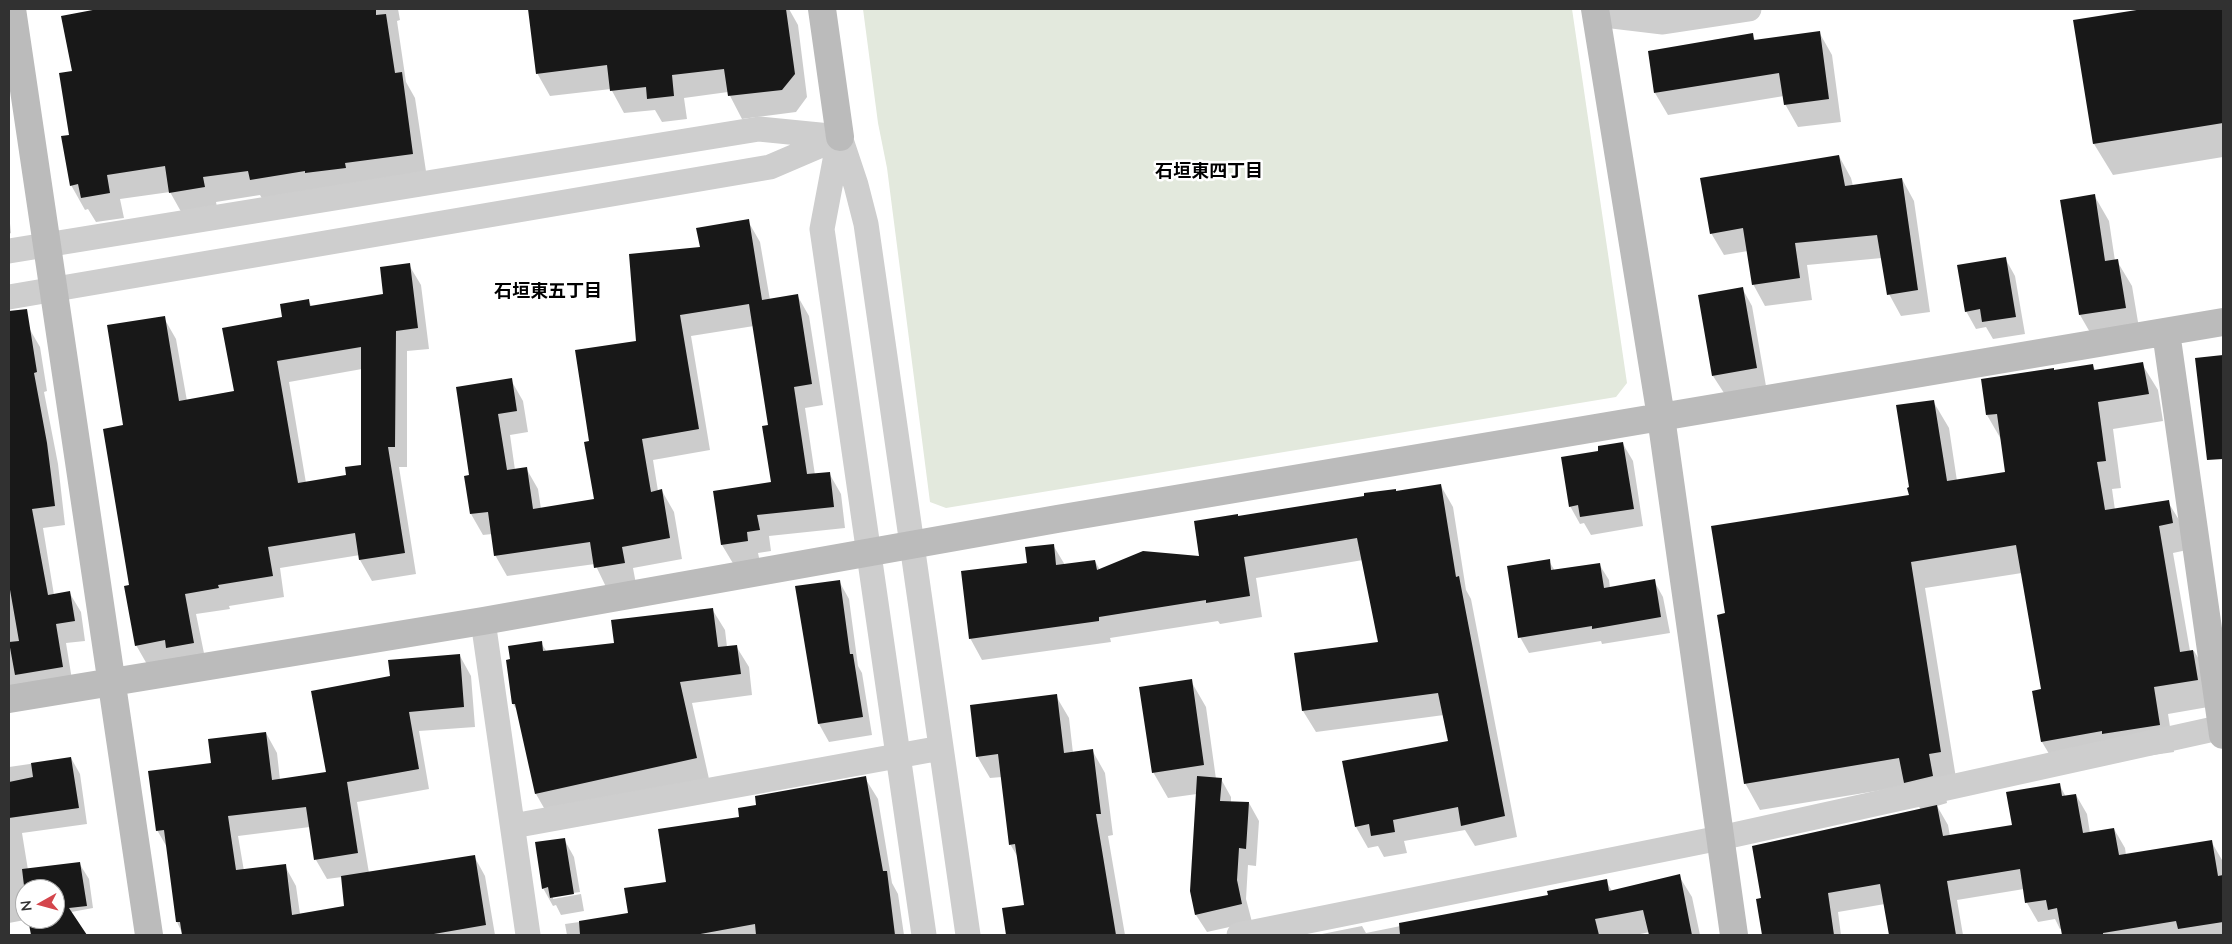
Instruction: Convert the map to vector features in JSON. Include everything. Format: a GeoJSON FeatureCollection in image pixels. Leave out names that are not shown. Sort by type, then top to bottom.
{"type":"FeatureCollection","features":[{"type":"Feature","properties":{"kind":"street"},"geometry":{"type":"LineString","coordinates":[[12,9],[149,935]]}},
{"type":"Feature","properties":{"kind":"street"},"geometry":{"type":"LineString","coordinates":[[822,9],[840,137],[856,185],[866,224],[968,935]]}},
{"type":"Feature","properties":{"kind":"street"},"geometry":{"type":"LineString","coordinates":[[1734,935],[1661,417],[1599,10],[1663,22],[1749,9]]}},
{"type":"Feature","properties":{"kind":"street"},"geometry":{"type":"LineString","coordinates":[[9,251],[760,129],[840,137]]}},
{"type":"Feature","properties":{"kind":"street"},"geometry":{"type":"LineString","coordinates":[[9,297],[770,167],[840,137]]}},
{"type":"Feature","properties":{"kind":"street"},"geometry":{"type":"LineString","coordinates":[[840,137],[822,229],[924,935]]}},
{"type":"Feature","properties":{"kind":"street"},"geometry":{"type":"LineString","coordinates":[[9,698],[483,621],[912,545],[2223,322]]}},
{"type":"Feature","properties":{"kind":"street"},"geometry":{"type":"LineString","coordinates":[[1239,935],[1720,838],[2223,730],[2166,332]]}},
{"type":"Feature","properties":{"kind":"street"},"geometry":{"type":"LineString","coordinates":[[483,621],[528,935]]}},
{"type":"Feature","properties":{"kind":"street"},"geometry":{"type":"LineString","coordinates":[[513,826],[940,748]]}},
{"type":"Feature","properties":{"kind":"shaded area"},"geometry":{"type":"Polygon","coordinates":[[[863,9],[1572,9],[1627,383],[1616,397],[946,508],[930,502],[887,168],[878,123],[863,9]]]}},
{"type":"Feature","properties":{"kind":"building"},"geometry":{"type":"Polygon","coordinates":[[[98,9],[376,9],[376,15],[386,14],[395,73],[402,72],[413,154],[345,163],[346,168],[305,173],[305,171],[250,180],[248,171],[203,177],[205,187],[169,193],[165,166],[107,175],[110,193],[81,198],[78,184],[70,186],[61,136],[69,135],[59,73],[72,71],[61,16],[98,9]]]}},
{"type":"Feature","properties":{"kind":"building"},"geometry":{"type":"Polygon","coordinates":[[[528,9],[786,9],[795,74],[782,90],[728,96],[724,69],[672,75],[674,96],[647,99],[646,87],[610,91],[607,65],[536,74],[528,9]]]}},
{"type":"Feature","properties":{"kind":"building"},"geometry":{"type":"Polygon","coordinates":[[[2143,9],[2223,9],[2223,123],[2093,144],[2073,20],[2143,9]]]}},
{"type":"Feature","properties":{"kind":"building"},"geometry":{"type":"Polygon","coordinates":[[[1820,31],[1829,99],[1784,105],[1779,73],[1654,93],[1648,51],[1753,33],[1754,40],[1820,31]]]}},
{"type":"Feature","properties":{"kind":"building"},"geometry":{"type":"Polygon","coordinates":[[[1839,155],[1845,186],[1902,178],[1918,290],[1887,295],[1877,235],[1795,243],[1800,278],[1752,285],[1743,228],[1710,234],[1700,178],[1839,155]]]}},
{"type":"Feature","properties":{"kind":"building"},"geometry":{"type":"Polygon","coordinates":[[[2095,194],[2105,261],[2118,259],[2126,308],[2079,315],[2060,200],[2095,194]]]}},
{"type":"Feature","properties":{"kind":"building"},"geometry":{"type":"Polygon","coordinates":[[[749,219],[762,300],[798,294],[812,384],[794,387],[807,474],[830,472],[834,507],[757,515],[760,530],[747,532],[748,541],[721,545],[713,491],[771,482],[762,426],[768,425],[749,304],[680,315],[699,429],[642,439],[651,492],[662,489],[670,538],[622,547],[625,563],[594,568],[590,542],[494,556],[488,512],[470,514],[464,476],[469,475],[456,387],[512,378],[517,411],[498,414],[507,470],[527,467],[533,509],[594,499],[584,442],[589,441],[575,350],[636,341],[629,254],[700,247],[696,228],[749,219]]]}},
{"type":"Feature","properties":{"kind":"building"},"geometry":{"type":"Polygon","coordinates":[[[2006,257],[2016,317],[1982,322],[1980,309],[1965,312],[1957,265],[2006,257]]]}},
{"type":"Feature","properties":{"kind":"building"},"geometry":{"type":"Polygon","coordinates":[[[410,263],[418,328],[396,331],[395,447],[388,447],[405,553],[359,560],[355,533],[268,547],[273,576],[218,585],[219,588],[185,594],[194,643],[166,648],[165,640],[135,646],[124,586],[129,585],[103,429],[123,425],[107,325],[165,316],[179,401],[234,391],[222,328],[282,317],[280,304],[309,299],[310,306],[383,294],[380,267],[410,263]],[[361,347],[277,361],[298,483],[346,475],[345,467],[361,465],[361,347]]]}},
{"type":"Feature","properties":{"kind":"building"},"geometry":{"type":"Polygon","coordinates":[[[1743,287],[1757,368],[1712,376],[1698,295],[1743,287]]]}},
{"type":"Feature","properties":{"kind":"building"},"geometry":{"type":"Polygon","coordinates":[[[27,309],[37,372],[34,373],[47,443],[55,506],[32,509],[48,595],[70,591],[75,621],[56,624],[63,667],[15,675],[9,642],[19,641],[9,584],[9,311],[27,309]]]}},
{"type":"Feature","properties":{"kind":"building"},"geometry":{"type":"Polygon","coordinates":[[[2223,355],[2223,459],[2207,460],[2195,358],[2223,355]]]}},
{"type":"Feature","properties":{"kind":"building"},"geometry":{"type":"Polygon","coordinates":[[[2143,362],[2149,394],[2098,402],[2106,461],[2097,462],[2105,510],[2169,500],[2173,523],[2159,526],[2180,652],[2193,650],[2198,680],[2154,687],[2160,725],[2102,734],[2102,731],[2041,742],[2032,691],[2041,689],[2016,545],[1911,562],[1941,752],[1929,754],[1933,776],[1904,783],[1899,758],[1744,784],[1717,615],[1725,613],[1711,526],[1909,495],[1896,405],[1934,400],[1947,481],[2005,472],[1997,414],[1986,415],[1981,379],[2054,368],[2054,370],[2093,364],[2094,370],[2143,362]]]}},
{"type":"Feature","properties":{"kind":"building"},"geometry":{"type":"Polygon","coordinates":[[[1623,442],[1634,509],[1580,517],[1578,505],[1569,507],[1561,457],[1598,451],[1598,446],[1623,442]]]}},
{"type":"Feature","properties":{"kind":"building"},"geometry":{"type":"Polygon","coordinates":[[[1441,484],[1456,577],[1459,576],[1505,816],[1461,826],[1458,807],[1393,820],[1395,832],[1371,836],[1369,824],[1355,827],[1342,761],[1448,741],[1438,693],[1302,711],[1294,653],[1378,642],[1357,538],[1244,557],[1250,596],[1206,603],[1206,600],[1099,617],[1099,621],[969,639],[961,571],[1027,563],[1025,547],[1054,544],[1056,565],[1095,560],[1097,570],[1143,551],[1199,556],[1194,521],[1364,496],[1364,493],[1396,489],[1396,491],[1441,484]]]}},
{"type":"Feature","properties":{"kind":"building"},"geometry":{"type":"Polygon","coordinates":[[[1550,559],[1551,570],[1600,563],[1604,588],[1655,579],[1661,617],[1592,629],[1592,626],[1518,638],[1507,566],[1550,559]]]}},
{"type":"Feature","properties":{"kind":"building"},"geometry":{"type":"Polygon","coordinates":[[[840,580],[850,654],[853,654],[863,717],[818,724],[795,586],[840,580]]]}},
{"type":"Feature","properties":{"kind":"building"},"geometry":{"type":"Polygon","coordinates":[[[713,608],[718,647],[737,645],[741,674],[680,682],[697,758],[535,794],[515,704],[512,704],[506,660],[510,659],[508,646],[542,641],[543,651],[614,643],[611,620],[713,608]]]}},
{"type":"Feature","properties":{"kind":"building"},"geometry":{"type":"Polygon","coordinates":[[[460,654],[464,707],[409,712],[419,769],[347,782],[358,853],[314,860],[306,807],[228,816],[236,870],[286,864],[292,915],[344,906],[341,876],[475,855],[486,925],[428,935],[182,935],[180,922],[176,922],[164,830],[156,831],[148,771],[211,763],[208,739],[266,732],[272,780],[326,772],[311,691],[390,676],[388,660],[460,654]]]}},
{"type":"Feature","properties":{"kind":"building"},"geometry":{"type":"Polygon","coordinates":[[[1192,679],[1204,765],[1152,773],[1139,687],[1192,679]]]}},
{"type":"Feature","properties":{"kind":"building"},"geometry":{"type":"Polygon","coordinates":[[[1057,694],[1064,753],[1093,749],[1101,814],[1096,814],[1116,935],[1006,935],[1002,908],[1024,905],[1015,844],[1009,845],[998,754],[976,757],[970,705],[1057,694]]]}},
{"type":"Feature","properties":{"kind":"building"},"geometry":{"type":"Polygon","coordinates":[[[71,757],[79,808],[9,818],[9,782],[33,777],[31,763],[71,757]]]}},
{"type":"Feature","properties":{"kind":"building"},"geometry":{"type":"Polygon","coordinates":[[[866,776],[883,871],[887,871],[895,935],[756,935],[755,924],[695,935],[580,935],[579,921],[628,913],[624,888],[666,882],[658,829],[739,817],[738,808],[756,805],[755,796],[866,776]]]}},
{"type":"Feature","properties":{"kind":"building"},"geometry":{"type":"Polygon","coordinates":[[[1197,776],[1222,778],[1220,801],[1249,802],[1246,849],[1239,848],[1237,880],[1242,904],[1195,915],[1190,891],[1197,776]]]}},
{"type":"Feature","properties":{"kind":"building"},"geometry":{"type":"Polygon","coordinates":[[[2060,783],[2062,796],[2076,794],[2083,833],[2114,828],[2119,855],[2212,840],[2218,876],[2223,875],[2223,922],[2178,929],[2176,921],[2103,933],[2103,935],[2062,935],[2057,908],[2048,910],[2046,900],[2025,903],[2020,869],[1947,881],[1956,935],[1889,935],[1880,884],[1828,893],[1834,935],[1762,935],[1756,899],[1761,898],[1752,846],[1937,805],[1943,836],[2012,825],[2006,792],[2060,783]]]}},
{"type":"Feature","properties":{"kind":"building"},"geometry":{"type":"Polygon","coordinates":[[[565,838],[574,894],[550,898],[548,887],[542,889],[535,842],[565,838]]]}},
{"type":"Feature","properties":{"kind":"building"},"geometry":{"type":"Polygon","coordinates":[[[80,862],[87,906],[69,908],[87,935],[31,935],[30,929],[65,929],[65,879],[23,879],[22,869],[80,862]]]}},
{"type":"Feature","properties":{"kind":"building"},"geometry":{"type":"Polygon","coordinates":[[[1680,874],[1692,935],[1649,935],[1643,910],[1595,919],[1599,935],[1400,935],[1399,923],[1548,895],[1547,891],[1607,879],[1609,891],[1680,874]]]}},
{"type":"Feature","properties":{"kind":"district","name":"石垣東四丁目"},"geometry":{"type":"Point","coordinates":[1209,171]}},
{"type":"Feature","properties":{"kind":"district","name":"石垣東五丁目"},"geometry":{"type":"Point","coordinates":[548,291]}}]}
